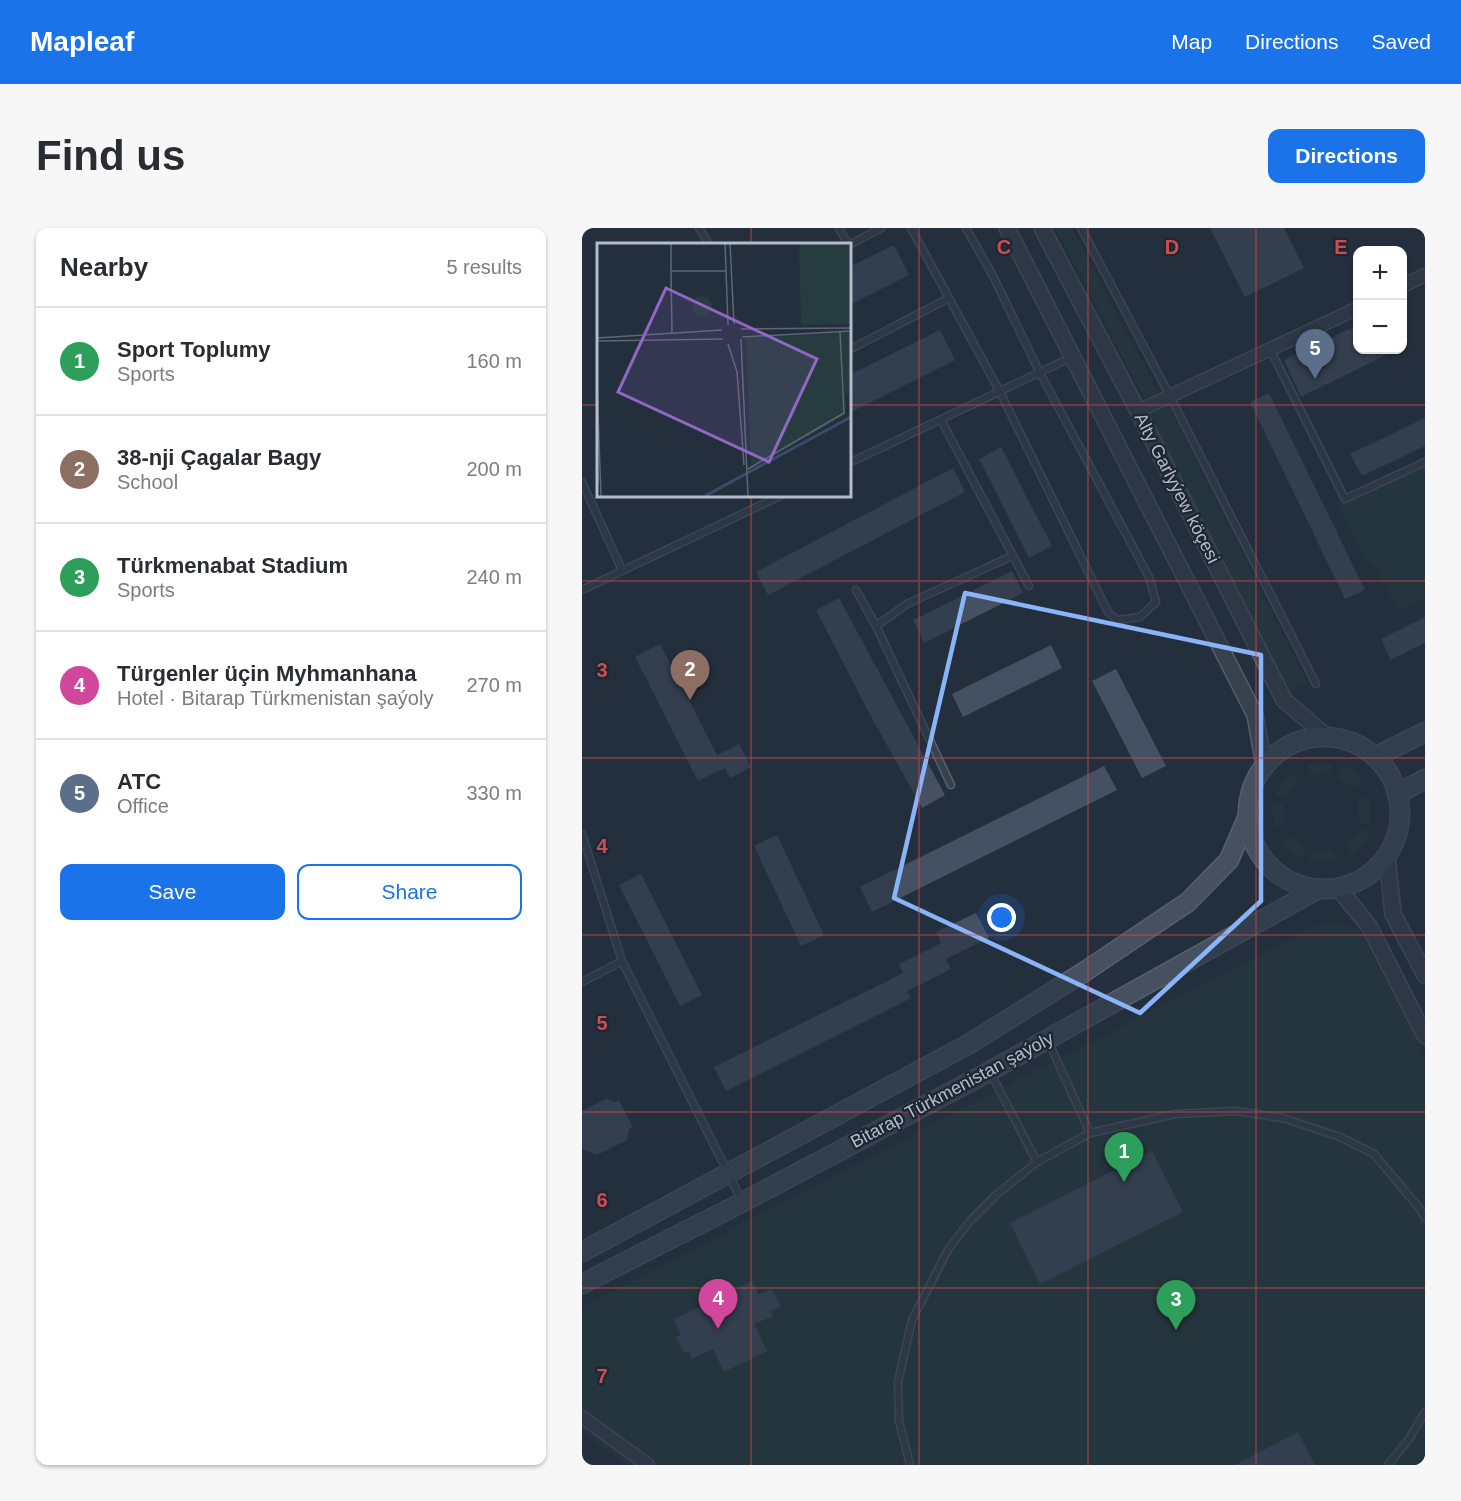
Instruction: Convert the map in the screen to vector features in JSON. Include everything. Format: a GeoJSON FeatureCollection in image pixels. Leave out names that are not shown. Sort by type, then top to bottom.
{"type":"FeatureCollection","features":[{"type":"Feature","properties":{"kind":"main road"},"geometry":{"type":"LineString","coordinates":[[1375,757],[1425,732]]}},
{"type":"Feature","properties":{"kind":"main road"},"geometry":{"type":"LineString","coordinates":[[1326,736],[1360,745],[1375,757],[1381,762],[1395,784],[1400,810],[1398,834],[1387,856],[1374,871],[1357,882],[1338,888],[1318,889],[1296,884],[1277,873],[1262,857],[1252,837],[1248,816],[1252,789],[1264,765],[1281,749],[1302,739],[1326,736]]}},
{"type":"Feature","properties":{"kind":"main road"},"geometry":{"type":"LineString","coordinates":[[1397,794],[1425,779]]}},
{"type":"Feature","properties":{"kind":"main road","name":"Bitarap Türkmenistan şaýoly"},"geometry":{"type":"LineString","coordinates":[[582,1252],[969,1044],[1087,970],[1188,902],[1229,860],[1248,816]]}},
{"type":"Feature","properties":{"kind":"main road","name":"Bitarap Türkmenistan şaýoly"},"geometry":{"type":"LineString","coordinates":[[582,1284],[743,1202],[990,1071],[1318,889]]}},
{"type":"Feature","properties":{"kind":"street","name":"Alty Garlyýew köçesi"},"geometry":{"type":"LineString","coordinates":[[1007,228],[1255,715],[1264,765]]}},
{"type":"Feature","properties":{"kind":"street","name":"Alty Garlyýew köçesi"},"geometry":{"type":"LineString","coordinates":[[1042,228],[1138,411],[1284,700],[1326,736]]}},
{"type":"Feature","properties":{"kind":"street"},"geometry":{"type":"LineString","coordinates":[[1407,284],[1425,275]]}},
{"type":"Feature","properties":{"kind":"street"},"geometry":{"type":"LineString","coordinates":[[1138,411],[1353,310]]}},
{"type":"Feature","properties":{"kind":"street"},"geometry":{"type":"LineString","coordinates":[[1387,856],[1393,914],[1425,975]]}},
{"type":"Feature","properties":{"kind":"street"},"geometry":{"type":"LineString","coordinates":[[1338,888],[1368,926],[1425,1036]]}},
{"type":"Feature","properties":{"kind":"street"},"geometry":{"type":"LineString","coordinates":[[582,1417],[648,1465]]}},
{"type":"Feature","properties":{"kind":"lane"},"geometry":{"type":"LineString","coordinates":[[699,228],[708,243]]}},
{"type":"Feature","properties":{"kind":"lane"},"geometry":{"type":"LineString","coordinates":[[839,228],[848,243]]}},
{"type":"Feature","properties":{"kind":"lane"},"geometry":{"type":"LineString","coordinates":[[850,244],[880,228]]}},
{"type":"Feature","properties":{"kind":"lane"},"geometry":{"type":"LineString","coordinates":[[911,228],[1000,392],[1108,612],[1117,620],[1140,617],[1156,602],[1149,577],[966,228]]}},
{"type":"Feature","properties":{"kind":"lane"},"geometry":{"type":"LineString","coordinates":[[1082,228],[1316,684]]}},
{"type":"Feature","properties":{"kind":"lane"},"geometry":{"type":"LineString","coordinates":[[850,349],[949,298]]}},
{"type":"Feature","properties":{"kind":"lane"},"geometry":{"type":"LineString","coordinates":[[1270,350],[1346,499],[1425,462]]}},
{"type":"Feature","properties":{"kind":"lane"},"geometry":{"type":"LineString","coordinates":[[850,463],[1073,357]]}},
{"type":"Feature","properties":{"kind":"lane"},"geometry":{"type":"LineString","coordinates":[[941,420],[1029,586]]}},
{"type":"Feature","properties":{"kind":"lane"},"geometry":{"type":"LineString","coordinates":[[582,482],[622,570]]}},
{"type":"Feature","properties":{"kind":"lane"},"geometry":{"type":"LineString","coordinates":[[582,590],[780,496]]}},
{"type":"Feature","properties":{"kind":"lane"},"geometry":{"type":"LineString","coordinates":[[876,626],[907,604],[1012,556]]}},
{"type":"Feature","properties":{"kind":"lane"},"geometry":{"type":"LineString","coordinates":[[856,590],[876,626],[951,785]]}},
{"type":"Feature","properties":{"kind":"lane"},"geometry":{"type":"LineString","coordinates":[[582,834],[622,961],[743,1202]]}},
{"type":"Feature","properties":{"kind":"lane"},"geometry":{"type":"LineString","coordinates":[[582,982],[622,961]]}},
{"type":"Feature","properties":{"kind":"lane"},"geometry":{"type":"LineString","coordinates":[[1047,1039],[1090,1133]]}},
{"type":"Feature","properties":{"kind":"lane"},"geometry":{"type":"LineString","coordinates":[[990,1071],[1037,1162]]}},
{"type":"Feature","properties":{"kind":"lane"},"geometry":{"type":"LineString","coordinates":[[910,1465],[899,1421],[898,1382],[912,1320],[950,1248],[970,1221],[996,1195],[1037,1162],[1090,1133],[1175,1114],[1235,1111],[1283,1118],[1340,1137],[1374,1154],[1425,1218]]}},
{"type":"Feature","properties":{"kind":"lane"},"geometry":{"type":"LineString","coordinates":[[1388,1465],[1409,1440],[1425,1412]]}},
{"type":"Feature","properties":{"kind":"highlighted area"},"geometry":{"type":"Polygon","coordinates":[[[965,593],[1261,655],[1261,901],[1140,1013],[894,898],[965,593]]]}},
{"type":"Feature","properties":{"kind":"green space"},"geometry":{"type":"Polygon","coordinates":[[[1055,228],[1072,228],[1158,392],[1145,399],[1055,228]]]}},
{"type":"Feature","properties":{"kind":"green space"},"geometry":{"type":"Polygon","coordinates":[[[1167,404],[1307,683],[1289,692],[1149,413],[1167,404]]]}},
{"type":"Feature","properties":{"kind":"green space"},"geometry":{"type":"Polygon","coordinates":[[[1425,457],[1425,598],[1398,611],[1378,571],[1366,559],[1337,500],[1425,457]]]}},
{"type":"Feature","properties":{"kind":"green space"},"geometry":{"type":"Polygon","coordinates":[[[1333,763],[1331,774],[1312,775],[1307,764],[1333,763]]]}},
{"type":"Feature","properties":{"kind":"green space"},"geometry":{"type":"Polygon","coordinates":[[[1343,764],[1364,781],[1352,788],[1338,777],[1343,764]]]}},
{"type":"Feature","properties":{"kind":"green space"},"geometry":{"type":"Polygon","coordinates":[[[1292,773],[1298,781],[1285,798],[1274,795],[1292,773]]]}},
{"type":"Feature","properties":{"kind":"green space"},"geometry":{"type":"Polygon","coordinates":[[[1370,795],[1370,826],[1359,821],[1358,802],[1370,795]]]}},
{"type":"Feature","properties":{"kind":"green space"},"geometry":{"type":"Polygon","coordinates":[[[1273,802],[1283,804],[1285,824],[1276,829],[1272,815],[1273,802]]]}},
{"type":"Feature","properties":{"kind":"green space"},"geometry":{"type":"Polygon","coordinates":[[[1360,829],[1370,832],[1351,854],[1346,843],[1360,829]]]}},
{"type":"Feature","properties":{"kind":"green space"},"geometry":{"type":"Polygon","coordinates":[[[1292,837],[1305,848],[1304,859],[1292,853],[1281,842],[1292,837]]]}},
{"type":"Feature","properties":{"kind":"green space"},"geometry":{"type":"Polygon","coordinates":[[[1332,849],[1338,860],[1309,862],[1313,851],[1332,849]]]}},
{"type":"Feature","properties":{"kind":"green space"},"geometry":{"type":"Polygon","coordinates":[[[1344,923],[1362,934],[1425,1057],[1425,1465],[628,1465],[582,1433],[582,1307],[1012,1083],[1018,1076],[1024,1077],[1033,1073],[1031,1070],[1045,1066],[1319,924],[1344,923]]]}},
{"type":"Feature","properties":{"kind":"building"},"geometry":{"type":"Polygon","coordinates":[[[1210,228],[1284,228],[1304,268],[1245,297],[1210,228]]]}},
{"type":"Feature","properties":{"kind":"building"},"geometry":{"type":"Polygon","coordinates":[[[894,245],[909,275],[850,304],[850,267],[894,245]]]}},
{"type":"Feature","properties":{"kind":"building"},"geometry":{"type":"Polygon","coordinates":[[[1353,327],[1353,354],[1388,354],[1301,397],[1284,360],[1353,327]]]}},
{"type":"Feature","properties":{"kind":"building"},"geometry":{"type":"Polygon","coordinates":[[[940,330],[955,360],[850,412],[850,375],[940,330]]]}},
{"type":"Feature","properties":{"kind":"building"},"geometry":{"type":"Polygon","coordinates":[[[1269,393],[1365,590],[1345,599],[1250,402],[1269,393]]]}},
{"type":"Feature","properties":{"kind":"building"},"geometry":{"type":"Polygon","coordinates":[[[1425,418],[1425,446],[1362,476],[1350,454],[1425,418]]]}},
{"type":"Feature","properties":{"kind":"building"},"geometry":{"type":"Polygon","coordinates":[[[1001,447],[1052,546],[1029,558],[979,459],[1001,447]]]}},
{"type":"Feature","properties":{"kind":"building"},"geometry":{"type":"Polygon","coordinates":[[[953,468],[965,492],[768,595],[756,572],[953,468]]]}},
{"type":"Feature","properties":{"kind":"building"},"geometry":{"type":"Polygon","coordinates":[[[1012,571],[1023,593],[924,643],[913,620],[1012,571]]]}},
{"type":"Feature","properties":{"kind":"building"},"geometry":{"type":"Polygon","coordinates":[[[839,598],[945,795],[922,808],[868,711],[816,610],[839,598]]]}},
{"type":"Feature","properties":{"kind":"building"},"geometry":{"type":"Polygon","coordinates":[[[1425,617],[1425,643],[1391,660],[1381,639],[1425,617]]]}},
{"type":"Feature","properties":{"kind":"building"},"geometry":{"type":"Polygon","coordinates":[[[660,644],[717,755],[739,744],[751,767],[730,778],[725,768],[698,781],[635,657],[660,644]]]}},
{"type":"Feature","properties":{"kind":"building"},"geometry":{"type":"Polygon","coordinates":[[[1051,645],[1062,668],[963,717],[952,694],[1051,645]]]}},
{"type":"Feature","properties":{"kind":"building"},"geometry":{"type":"Polygon","coordinates":[[[1116,669],[1166,766],[1142,778],[1092,681],[1116,669]]]}},
{"type":"Feature","properties":{"kind":"building"},"geometry":{"type":"Polygon","coordinates":[[[1104,766],[1117,790],[872,912],[860,887],[1104,766]]]}},
{"type":"Feature","properties":{"kind":"building"},"geometry":{"type":"Polygon","coordinates":[[[777,835],[824,935],[801,946],[754,846],[777,835]]]}},
{"type":"Feature","properties":{"kind":"building"},"geometry":{"type":"Polygon","coordinates":[[[641,874],[702,995],[680,1006],[619,885],[641,874]]]}},
{"type":"Feature","properties":{"kind":"building"},"geometry":{"type":"Polygon","coordinates":[[[976,913],[989,938],[946,959],[951,969],[907,991],[911,998],[726,1091],[714,1067],[903,973],[899,964],[941,943],[936,932],[976,913]]]}},
{"type":"Feature","properties":{"kind":"building"},"geometry":{"type":"Polygon","coordinates":[[[606,1099],[615,1102],[619,1100],[633,1127],[629,1129],[627,1140],[597,1155],[582,1149],[582,1111],[606,1099]]]}},
{"type":"Feature","properties":{"kind":"building"},"geometry":{"type":"Polygon","coordinates":[[[1152,1151],[1183,1212],[1040,1284],[1010,1223],[1152,1151]]]}},
{"type":"Feature","properties":{"kind":"building"},"geometry":{"type":"Polygon","coordinates":[[[752,1281],[759,1295],[772,1289],[781,1306],[770,1311],[773,1316],[754,1324],[767,1351],[724,1372],[713,1349],[692,1359],[689,1351],[684,1353],[676,1337],[681,1335],[674,1319],[704,1305],[707,1312],[729,1302],[726,1294],[752,1281]]]}},
{"type":"Feature","properties":{"kind":"building"},"geometry":{"type":"Polygon","coordinates":[[[1298,1432],[1315,1465],[1235,1465],[1298,1432]]]}},
{"type":"Feature","properties":{"kind":"place","name":"АТС"},"geometry":{"type":"Point","coordinates":[1315,379]}},
{"type":"Feature","properties":{"kind":"place","name":"38-nji Çagalar Bagy"},"geometry":{"type":"Point","coordinates":[690,700]}},
{"type":"Feature","properties":{"kind":"place","name":"Sport Toplumy"},"geometry":{"type":"Point","coordinates":[1124,1182]}},
{"type":"Feature","properties":{"kind":"place","name":"Türgenler üçin Myhmanhana"},"geometry":{"type":"Point","coordinates":[718,1329]}},
{"type":"Feature","properties":{"kind":"place","name":"Türkmenabat Stadium"},"geometry":{"type":"Point","coordinates":[1176,1330]}}]}
